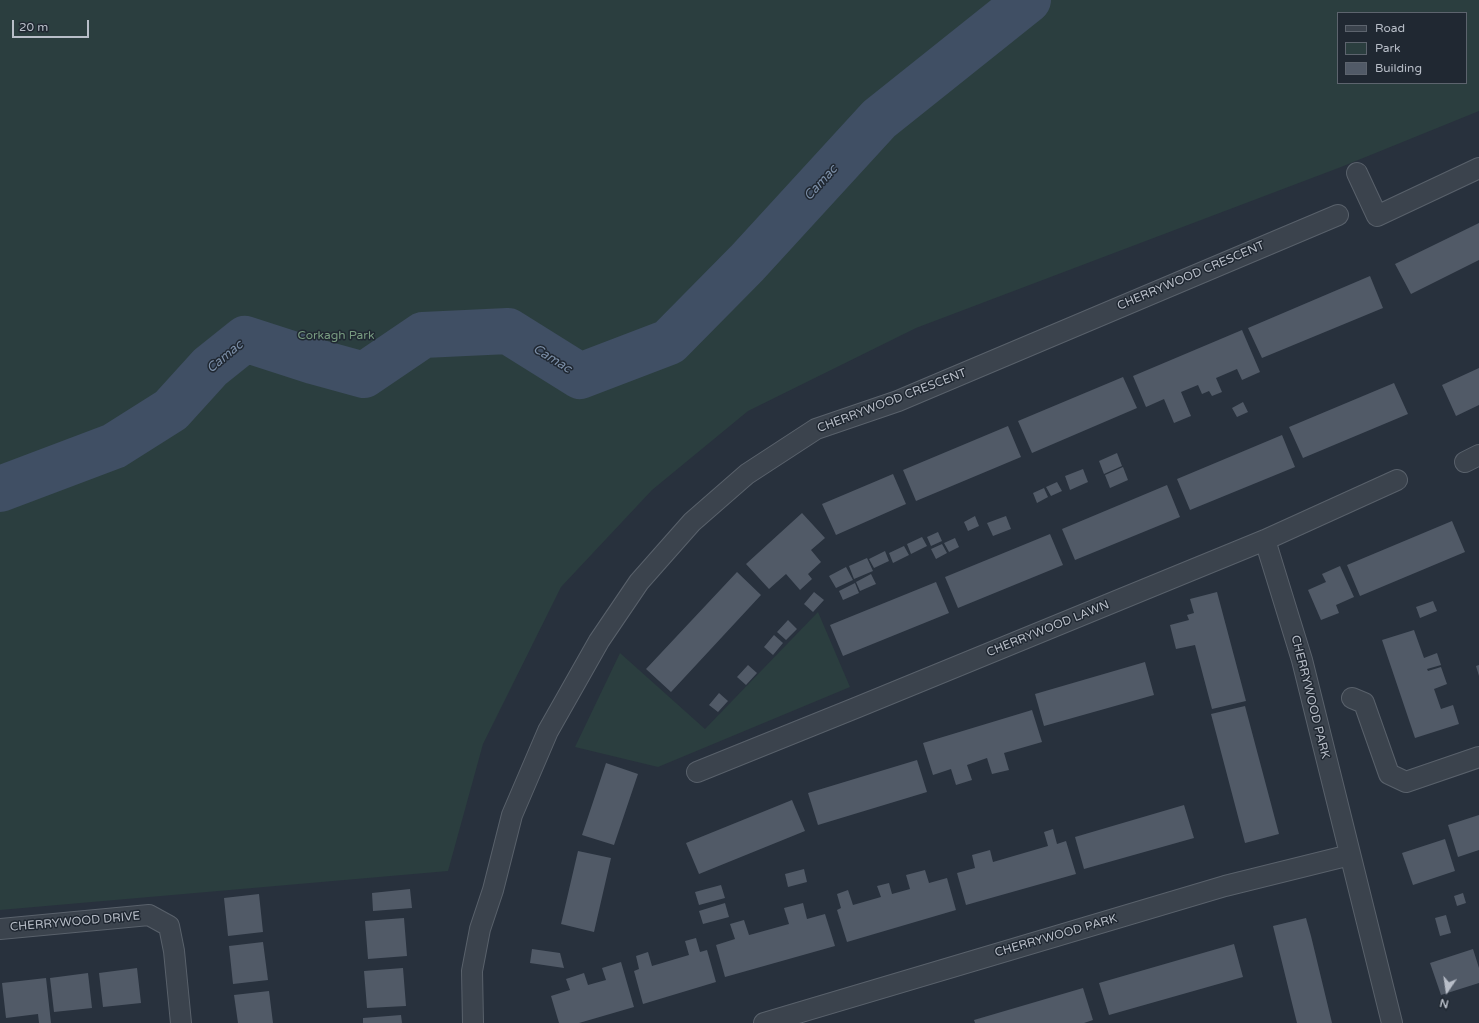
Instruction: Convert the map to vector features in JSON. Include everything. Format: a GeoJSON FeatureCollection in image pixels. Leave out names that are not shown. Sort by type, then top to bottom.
{"type":"FeatureCollection","features":[{"type":"Feature","properties":{"kind":"street"},"geometry":{"type":"LineString","coordinates":[[1357,173],[1377,216],[1479,168]]}},
{"type":"Feature","properties":{"kind":"street","name":"CHERRYWOOD CRESCENT"},"geometry":{"type":"LineString","coordinates":[[473,1023],[472,971],[480,930],[493,890],[512,815],[548,732],[599,641],[639,582],[692,522],[747,474],[816,430],[898,401],[1338,215]]}},
{"type":"Feature","properties":{"kind":"street","name":"CHERRYWOOD LAWN"},"geometry":{"type":"LineString","coordinates":[[697,772],[1265,540],[1397,480]]}},
{"type":"Feature","properties":{"kind":"street","name":"CHERRYWOOD PARK"},"geometry":{"type":"LineString","coordinates":[[1265,540],[1301,656],[1392,1023]]}},
{"type":"Feature","properties":{"kind":"street"},"geometry":{"type":"LineString","coordinates":[[1352,698],[1364,703],[1389,774],[1406,782],[1479,757]]}},
{"type":"Feature","properties":{"kind":"street","name":"CHERRYWOOD PARK"},"geometry":{"type":"LineString","coordinates":[[764,1023],[1226,886],[1350,855]]}},
{"type":"Feature","properties":{"kind":"street","name":"CHERRYWOOD DRIVE"},"geometry":{"type":"LineString","coordinates":[[0,929],[149,915],[169,926],[174,951],[181,1023]]}},
{"type":"Feature","properties":{"kind":"green space","name":"Corkagh Park"},"geometry":{"type":"Polygon","coordinates":[[[0,0],[1479,0],[1479,111],[1341,167],[916,328],[748,411],[652,490],[561,587],[483,744],[448,871],[0,910],[0,0]]]}},
{"type":"Feature","properties":{"kind":"green space"},"geometry":{"type":"Polygon","coordinates":[[[818,612],[850,687],[658,767],[575,747],[620,653],[705,729],[818,612]]]}},
{"type":"Feature","properties":{"kind":"building"},"geometry":{"type":"Polygon","coordinates":[[[1479,223],[1479,260],[1411,294],[1395,264],[1479,223]]]}},
{"type":"Feature","properties":{"kind":"building"},"geometry":{"type":"Polygon","coordinates":[[[1370,276],[1383,308],[1262,358],[1248,328],[1370,276]]]}},
{"type":"Feature","properties":{"kind":"building"},"geometry":{"type":"Polygon","coordinates":[[[1242,330],[1260,372],[1242,380],[1237,369],[1216,378],[1222,392],[1212,396],[1209,391],[1202,394],[1198,385],[1181,392],[1191,416],[1174,423],[1164,399],[1146,407],[1133,376],[1242,330]]]}},
{"type":"Feature","properties":{"kind":"building"},"geometry":{"type":"Polygon","coordinates":[[[1479,368],[1479,405],[1456,416],[1442,385],[1479,368]]]}},
{"type":"Feature","properties":{"kind":"building"},"geometry":{"type":"Polygon","coordinates":[[[1123,377],[1137,408],[1032,453],[1018,421],[1123,377]]]}},
{"type":"Feature","properties":{"kind":"building"},"geometry":{"type":"Polygon","coordinates":[[[1394,383],[1408,414],[1303,458],[1289,427],[1394,383]]]}},
{"type":"Feature","properties":{"kind":"building"},"geometry":{"type":"Polygon","coordinates":[[[1243,402],[1248,412],[1237,417],[1232,408],[1243,402]]]}},
{"type":"Feature","properties":{"kind":"building"},"geometry":{"type":"Polygon","coordinates":[[[1008,426],[1021,457],[916,501],[903,470],[1008,426]]]}},
{"type":"Feature","properties":{"kind":"building"},"geometry":{"type":"Polygon","coordinates":[[[1282,435],[1295,467],[1190,510],[1177,479],[1282,435]]]}},
{"type":"Feature","properties":{"kind":"building"},"geometry":{"type":"Polygon","coordinates":[[[1117,453],[1122,466],[1104,474],[1099,461],[1117,453]]]}},
{"type":"Feature","properties":{"kind":"building"},"geometry":{"type":"Polygon","coordinates":[[[1123,467],[1128,480],[1110,488],[1105,475],[1123,467]]]}},
{"type":"Feature","properties":{"kind":"building"},"geometry":{"type":"Polygon","coordinates":[[[1083,469],[1088,482],[1070,490],[1065,476],[1083,469]]]}},
{"type":"Feature","properties":{"kind":"building"},"geometry":{"type":"Polygon","coordinates":[[[893,474],[906,504],[836,535],[822,504],[893,474]]]}},
{"type":"Feature","properties":{"kind":"building"},"geometry":{"type":"Polygon","coordinates":[[[1057,482],[1062,491],[1051,496],[1046,487],[1057,482]]]}},
{"type":"Feature","properties":{"kind":"building"},"geometry":{"type":"Polygon","coordinates":[[[1167,485],[1180,517],[1075,560],[1062,529],[1167,485]]]}},
{"type":"Feature","properties":{"kind":"building"},"geometry":{"type":"Polygon","coordinates":[[[1044,488],[1048,497],[1037,503],[1033,493],[1044,488]]]}},
{"type":"Feature","properties":{"kind":"building"},"geometry":{"type":"Polygon","coordinates":[[[802,513],[825,538],[811,550],[821,562],[808,574],[812,579],[800,590],[786,574],[769,589],[746,564],[802,513]]]}},
{"type":"Feature","properties":{"kind":"building"},"geometry":{"type":"Polygon","coordinates":[[[975,516],[979,526],[968,531],[964,522],[975,516]]]}},
{"type":"Feature","properties":{"kind":"building"},"geometry":{"type":"Polygon","coordinates":[[[1006,516],[1011,529],[993,536],[987,523],[1006,516]]]}},
{"type":"Feature","properties":{"kind":"building"},"geometry":{"type":"Polygon","coordinates":[[[1452,521],[1465,552],[1360,596],[1347,565],[1452,521]]]}},
{"type":"Feature","properties":{"kind":"building"},"geometry":{"type":"Polygon","coordinates":[[[938,532],[942,541],[931,546],[927,537],[938,532]]]}},
{"type":"Feature","properties":{"kind":"building"},"geometry":{"type":"Polygon","coordinates":[[[1050,534],[1063,565],[958,608],[945,577],[1050,534]]]}},
{"type":"Feature","properties":{"kind":"building"},"geometry":{"type":"Polygon","coordinates":[[[922,537],[927,546],[911,554],[907,544],[922,537]]]}},
{"type":"Feature","properties":{"kind":"building"},"geometry":{"type":"Polygon","coordinates":[[[955,538],[959,547],[949,552],[944,543],[955,538]]]}},
{"type":"Feature","properties":{"kind":"building"},"geometry":{"type":"Polygon","coordinates":[[[942,544],[947,553],[936,559],[931,549],[942,544]]]}},
{"type":"Feature","properties":{"kind":"building"},"geometry":{"type":"Polygon","coordinates":[[[904,546],[909,555],[893,563],[889,553],[904,546]]]}},
{"type":"Feature","properties":{"kind":"building"},"geometry":{"type":"Polygon","coordinates":[[[885,551],[889,561],[874,568],[869,559],[885,551]]]}},
{"type":"Feature","properties":{"kind":"building"},"geometry":{"type":"Polygon","coordinates":[[[867,558],[873,571],[854,579],[849,566],[867,558]]]}},
{"type":"Feature","properties":{"kind":"building"},"geometry":{"type":"Polygon","coordinates":[[[1340,566],[1354,597],[1336,605],[1339,613],[1321,620],[1308,590],[1326,582],[1322,574],[1340,566]]]}},
{"type":"Feature","properties":{"kind":"building"},"geometry":{"type":"Polygon","coordinates":[[[846,567],[853,580],[836,588],[829,576],[846,567]]]}},
{"type":"Feature","properties":{"kind":"building"},"geometry":{"type":"Polygon","coordinates":[[[737,572],[761,595],[671,692],[646,669],[737,572]]]}},
{"type":"Feature","properties":{"kind":"building"},"geometry":{"type":"Polygon","coordinates":[[[871,574],[876,584],[860,591],[856,582],[871,574]]]}},
{"type":"Feature","properties":{"kind":"building"},"geometry":{"type":"Polygon","coordinates":[[[936,582],[949,613],[843,656],[830,625],[936,582]]]}},
{"type":"Feature","properties":{"kind":"building"},"geometry":{"type":"Polygon","coordinates":[[[855,583],[859,593],[843,600],[839,591],[855,583]]]}},
{"type":"Feature","properties":{"kind":"building"},"geometry":{"type":"Polygon","coordinates":[[[814,592],[824,600],[813,612],[804,604],[814,592]]]}},
{"type":"Feature","properties":{"kind":"building"},"geometry":{"type":"Polygon","coordinates":[[[1217,592],[1246,701],[1212,709],[1195,645],[1176,649],[1170,625],[1189,620],[1187,615],[1194,613],[1190,599],[1217,592]]]}},
{"type":"Feature","properties":{"kind":"building"},"geometry":{"type":"Polygon","coordinates":[[[1433,601],[1437,611],[1420,618],[1416,607],[1433,601]]]}},
{"type":"Feature","properties":{"kind":"building"},"geometry":{"type":"Polygon","coordinates":[[[788,620],[797,629],[786,640],[777,632],[788,620]]]}},
{"type":"Feature","properties":{"kind":"building"},"geometry":{"type":"Polygon","coordinates":[[[1414,630],[1424,658],[1437,653],[1441,665],[1427,669],[1428,671],[1441,667],[1447,684],[1434,689],[1441,709],[1453,705],[1459,724],[1415,738],[1382,640],[1414,630]]]}},
{"type":"Feature","properties":{"kind":"building"},"geometry":{"type":"Polygon","coordinates":[[[774,635],[783,643],[773,655],[764,647],[774,635]]]}},
{"type":"Feature","properties":{"kind":"building"},"geometry":{"type":"Polygon","coordinates":[[[1145,662],[1154,695],[1044,726],[1035,694],[1145,662]]]}},
{"type":"Feature","properties":{"kind":"building"},"geometry":{"type":"Polygon","coordinates":[[[748,665],[757,673],[746,685],[737,677],[748,665]]]}},
{"type":"Feature","properties":{"kind":"building"},"geometry":{"type":"Polygon","coordinates":[[[1479,665],[1479,676],[1476,666],[1479,665]]]}},
{"type":"Feature","properties":{"kind":"building"},"geometry":{"type":"Polygon","coordinates":[[[719,693],[728,701],[718,712],[709,705],[719,693]]]}},
{"type":"Feature","properties":{"kind":"building"},"geometry":{"type":"Polygon","coordinates":[[[1245,706],[1279,834],[1245,843],[1211,714],[1245,706]]]}},
{"type":"Feature","properties":{"kind":"building"},"geometry":{"type":"Polygon","coordinates":[[[1032,710],[1042,742],[1004,753],[1009,770],[992,774],[987,758],[967,765],[972,780],[956,785],[951,769],[933,775],[923,743],[1032,710]]]}},
{"type":"Feature","properties":{"kind":"building"},"geometry":{"type":"Polygon","coordinates":[[[917,760],[927,792],[818,825],[808,793],[917,760]]]}},
{"type":"Feature","properties":{"kind":"building"},"geometry":{"type":"Polygon","coordinates":[[[606,763],[638,774],[614,845],[582,835],[606,763]]]}},
{"type":"Feature","properties":{"kind":"building"},"geometry":{"type":"Polygon","coordinates":[[[792,800],[805,831],[699,874],[686,843],[792,800]]]}},
{"type":"Feature","properties":{"kind":"building"},"geometry":{"type":"Polygon","coordinates":[[[1184,805],[1194,838],[1084,869],[1075,837],[1184,805]]]}},
{"type":"Feature","properties":{"kind":"building"},"geometry":{"type":"Polygon","coordinates":[[[1479,815],[1479,850],[1458,857],[1448,825],[1479,815]]]}},
{"type":"Feature","properties":{"kind":"building"},"geometry":{"type":"Polygon","coordinates":[[[1053,829],[1057,844],[1066,841],[1076,874],[966,905],[957,873],[975,868],[972,855],[990,850],[993,862],[1048,846],[1044,832],[1053,829]]]}},
{"type":"Feature","properties":{"kind":"building"},"geometry":{"type":"Polygon","coordinates":[[[1445,839],[1455,871],[1413,885],[1402,853],[1445,839]]]}},
{"type":"Feature","properties":{"kind":"building"},"geometry":{"type":"Polygon","coordinates":[[[578,851],[611,858],[594,932],[561,924],[578,851]]]}},
{"type":"Feature","properties":{"kind":"building"},"geometry":{"type":"Polygon","coordinates":[[[804,869],[807,882],[788,887],[785,874],[804,869]]]}},
{"type":"Feature","properties":{"kind":"building"},"geometry":{"type":"Polygon","coordinates":[[[925,870],[929,883],[947,878],[956,910],[847,942],[837,910],[841,908],[837,894],[848,890],[853,905],[881,897],[877,886],[889,883],[892,894],[910,889],[906,875],[925,870]]]}},
{"type":"Feature","properties":{"kind":"building"},"geometry":{"type":"Polygon","coordinates":[[[721,885],[725,898],[699,905],[695,892],[721,885]]]}},
{"type":"Feature","properties":{"kind":"building"},"geometry":{"type":"Polygon","coordinates":[[[410,889],[412,908],[373,911],[372,893],[410,889]]]}},
{"type":"Feature","properties":{"kind":"building"},"geometry":{"type":"Polygon","coordinates":[[[1463,893],[1466,903],[1457,906],[1454,896],[1463,893]]]}},
{"type":"Feature","properties":{"kind":"building"},"geometry":{"type":"Polygon","coordinates":[[[259,894],[263,932],[228,936],[224,898],[259,894]]]}},
{"type":"Feature","properties":{"kind":"building"},"geometry":{"type":"Polygon","coordinates":[[[725,903],[729,917],[703,924],[699,911],[725,903]]]}},
{"type":"Feature","properties":{"kind":"building"},"geometry":{"type":"Polygon","coordinates":[[[803,903],[807,919],[825,914],[835,946],[725,977],[716,945],[735,939],[730,924],[744,920],[749,935],[789,924],[784,908],[803,903]]]}},
{"type":"Feature","properties":{"kind":"building"},"geometry":{"type":"Polygon","coordinates":[[[1446,915],[1451,933],[1440,936],[1435,918],[1446,915]]]}},
{"type":"Feature","properties":{"kind":"building"},"geometry":{"type":"Polygon","coordinates":[[[404,918],[407,956],[368,959],[365,921],[404,918]]]}},
{"type":"Feature","properties":{"kind":"building"},"geometry":{"type":"Polygon","coordinates":[[[1306,918],[1332,1023],[1297,1023],[1291,999],[1273,926],[1306,918]]]}},
{"type":"Feature","properties":{"kind":"building"},"geometry":{"type":"Polygon","coordinates":[[[696,938],[700,952],[707,950],[716,982],[643,1004],[634,971],[639,969],[636,956],[648,952],[652,966],[689,955],[685,941],[696,938]]]}},
{"type":"Feature","properties":{"kind":"building"},"geometry":{"type":"Polygon","coordinates":[[[263,942],[268,980],[233,984],[229,946],[263,942]]]}},
{"type":"Feature","properties":{"kind":"building"},"geometry":{"type":"Polygon","coordinates":[[[1234,944],[1243,977],[1109,1015],[1099,983],[1234,944]]]}},
{"type":"Feature","properties":{"kind":"building"},"geometry":{"type":"Polygon","coordinates":[[[532,949],[560,953],[564,968],[530,963],[532,949]]]}},
{"type":"Feature","properties":{"kind":"building"},"geometry":{"type":"Polygon","coordinates":[[[1473,949],[1479,968],[1479,983],[1441,995],[1430,963],[1473,949]]]}},
{"type":"Feature","properties":{"kind":"building"},"geometry":{"type":"Polygon","coordinates":[[[621,962],[634,1007],[579,1023],[559,1023],[551,996],[570,990],[566,979],[584,973],[588,985],[606,980],[602,968],[621,962]]]}},
{"type":"Feature","properties":{"kind":"building"},"geometry":{"type":"Polygon","coordinates":[[[137,968],[141,1003],[103,1007],[99,973],[137,968]]]}},
{"type":"Feature","properties":{"kind":"building"},"geometry":{"type":"Polygon","coordinates":[[[403,968],[406,1006],[367,1008],[364,971],[403,968]]]}},
{"type":"Feature","properties":{"kind":"building"},"geometry":{"type":"Polygon","coordinates":[[[88,973],[92,1008],[54,1012],[50,978],[88,973]]]}},
{"type":"Feature","properties":{"kind":"building"},"geometry":{"type":"Polygon","coordinates":[[[46,978],[51,1023],[39,1023],[38,1014],[6,1018],[2,983],[46,978]]]}},
{"type":"Feature","properties":{"kind":"building"},"geometry":{"type":"Polygon","coordinates":[[[1083,988],[1093,1020],[1084,1023],[975,1023],[974,1020],[1083,988]]]}},
{"type":"Feature","properties":{"kind":"building"},"geometry":{"type":"Polygon","coordinates":[[[269,991],[273,1023],[238,1023],[234,995],[269,991]]]}},
{"type":"Feature","properties":{"kind":"building"},"geometry":{"type":"Polygon","coordinates":[[[401,1015],[402,1023],[363,1023],[363,1018],[401,1015]]]}},
{"type":"Feature","properties":{"kind":"waterway","name":"Camac"},"geometry":{"type":"LineString","coordinates":[[0,489],[114,446],[171,410],[210,367],[245,339],[313,361],[364,375],[423,335],[508,331],[580,376],[669,342],[747,263],[879,119],[1028,0]]}}]}
